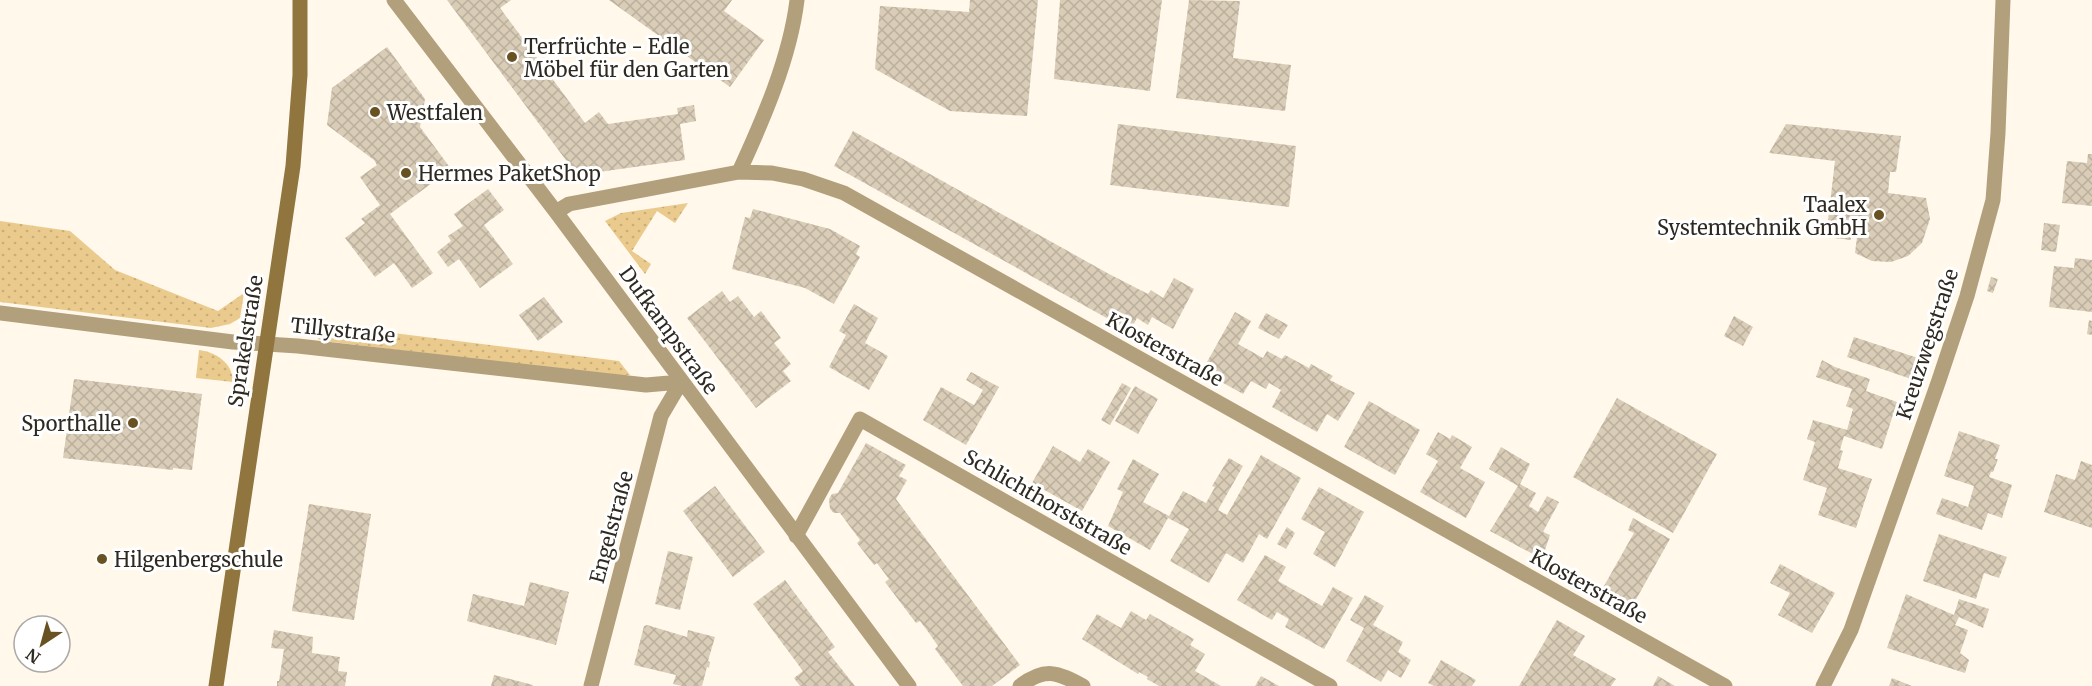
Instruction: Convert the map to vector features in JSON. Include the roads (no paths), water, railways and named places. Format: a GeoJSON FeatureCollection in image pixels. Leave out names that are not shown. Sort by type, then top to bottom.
{"type":"FeatureCollection","features":[{"type":"Feature","properties":{"kind":"main road","name":"Sprakelstraße"},"geometry":{"type":"LineString","coordinates":[[216,686],[293,166],[300,75],[300,0]]}},
{"type":"Feature","properties":{"kind":"street","name":"Dufkampstraße"},"geometry":{"type":"LineString","coordinates":[[394,0],[556,212],[909,686]]}},
{"type":"Feature","properties":{"kind":"street"},"geometry":{"type":"LineString","coordinates":[[738,172],[779,72],[797,0]]}},
{"type":"Feature","properties":{"kind":"street","name":"Kreuzwegstraße"},"geometry":{"type":"LineString","coordinates":[[1823,686],[1851,630],[1939,381],[1967,296],[1993,200],[2003,0]]}},
{"type":"Feature","properties":{"kind":"street","name":"Klosterstraße"},"geometry":{"type":"LineString","coordinates":[[556,212],[569,204],[738,172],[772,173],[802,179],[844,194],[1725,686]]}},
{"type":"Feature","properties":{"kind":"street","name":"Tillystraße"},"geometry":{"type":"LineString","coordinates":[[0,313],[233,342],[266,343],[646,385],[681,382]]}},
{"type":"Feature","properties":{"kind":"street","name":"Engelstraße"},"geometry":{"type":"LineString","coordinates":[[591,686],[661,416],[681,382]]}},
{"type":"Feature","properties":{"kind":"street","name":"Schlichthorststraße"},"geometry":{"type":"LineString","coordinates":[[796,536],[860,419],[1330,686]]}},
{"type":"Feature","properties":{"kind":"street"},"geometry":{"type":"LineString","coordinates":[[1020,686],[1033,676],[1045,673],[1062,674],[1083,686]]}},
{"type":"Feature","properties":{"kind":"place","name":"Terfrüchte - Edle Möbel für den Garten"},"geometry":{"type":"Point","coordinates":[512,57]}},
{"type":"Feature","properties":{"kind":"place","name":"Westfalen"},"geometry":{"type":"Point","coordinates":[375,112]}},
{"type":"Feature","properties":{"kind":"place","name":"Hermes PaketShop"},"geometry":{"type":"Point","coordinates":[406,173]}},
{"type":"Feature","properties":{"kind":"place","name":"Taalex Systemtechnik GmbH"},"geometry":{"type":"Point","coordinates":[1879,215]}},
{"type":"Feature","properties":{"kind":"place","name":"Sporthalle"},"geometry":{"type":"Point","coordinates":[133,423]}},
{"type":"Feature","properties":{"kind":"place","name":"Hilgenbergschule"},"geometry":{"type":"Point","coordinates":[102,559]}}]}
